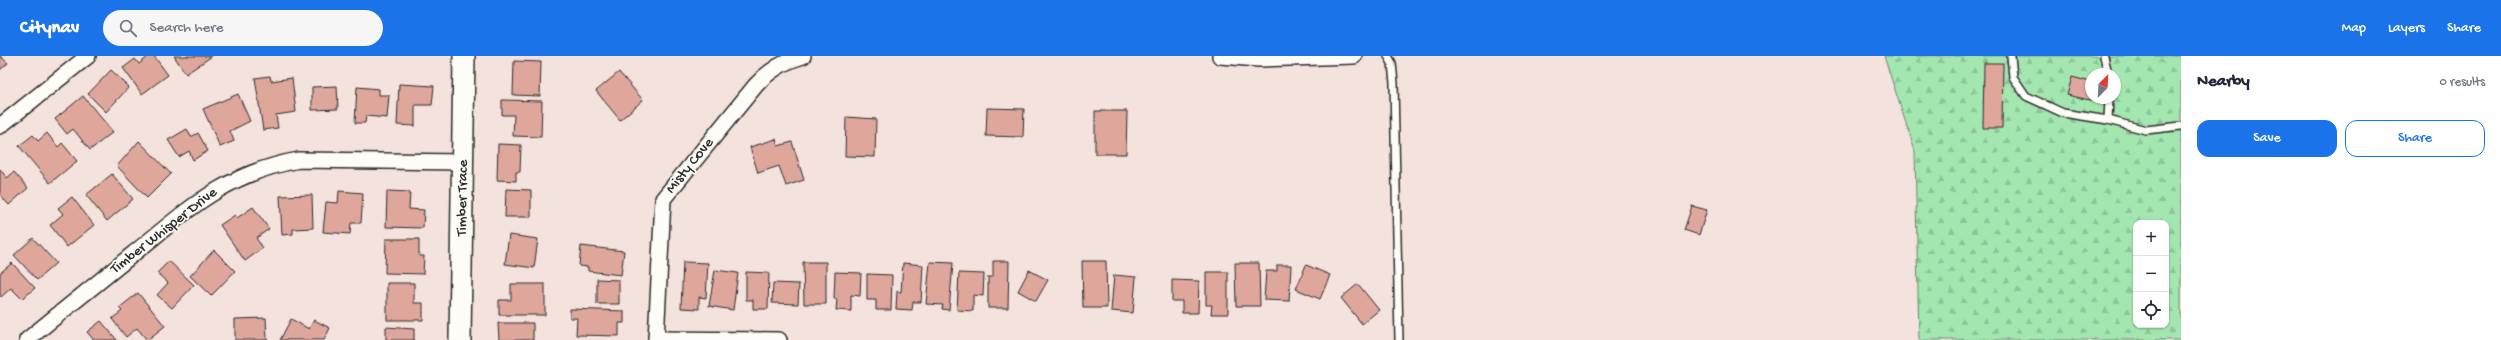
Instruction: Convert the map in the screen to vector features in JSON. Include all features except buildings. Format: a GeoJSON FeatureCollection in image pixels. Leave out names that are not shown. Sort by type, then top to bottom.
{"type":"FeatureCollection","features":[{"type":"Feature","properties":{"kind":"street"},"geometry":{"type":"LineString","coordinates":[[0,126],[88,56]]}},
{"type":"Feature","properties":{"kind":"street","name":"Timber Trace"},"geometry":{"type":"LineString","coordinates":[[460,340],[464,162],[464,56]]}},
{"type":"Feature","properties":{"kind":"street","name":"Misty Cove"},"geometry":{"type":"LineString","coordinates":[[656,339],[663,199],[770,70],[786,61],[803,56]]}},
{"type":"Feature","properties":{"kind":"street"},"geometry":{"type":"LineString","coordinates":[[1220,56],[1260,59],[1354,56]]}},
{"type":"Feature","properties":{"kind":"street","name":"Timber Whisper Drive"},"geometry":{"type":"LineString","coordinates":[[27,340],[200,200],[236,179],[273,165],[299,160],[464,162]]}},
{"type":"Feature","properties":{"kind":"street"},"geometry":{"type":"LineString","coordinates":[[656,339],[778,340]]}},
{"type":"Feature","properties":{"kind":"lane"},"geometry":{"type":"LineString","coordinates":[[1388,56],[1392,63],[1394,82],[1400,340]]}},
{"type":"Feature","properties":{"kind":"lane"},"geometry":{"type":"LineString","coordinates":[[2011,56],[2013,77],[2026,96],[2063,113],[2108,120],[2146,130],[2181,126]]}},
{"type":"Feature","properties":{"kind":"lane"},"geometry":{"type":"LineString","coordinates":[[2104,56],[2107,68]]}},
{"type":"Feature","properties":{"kind":"lane"},"geometry":{"type":"LineString","coordinates":[[2108,120],[2109,104]]}},
{"type":"Feature","properties":{"kind":"green space"},"geometry":{"type":"Polygon","coordinates":[[[1884,56],[2181,56],[2181,340],[1919,340],[1915,151],[1884,56]]]}}]}
